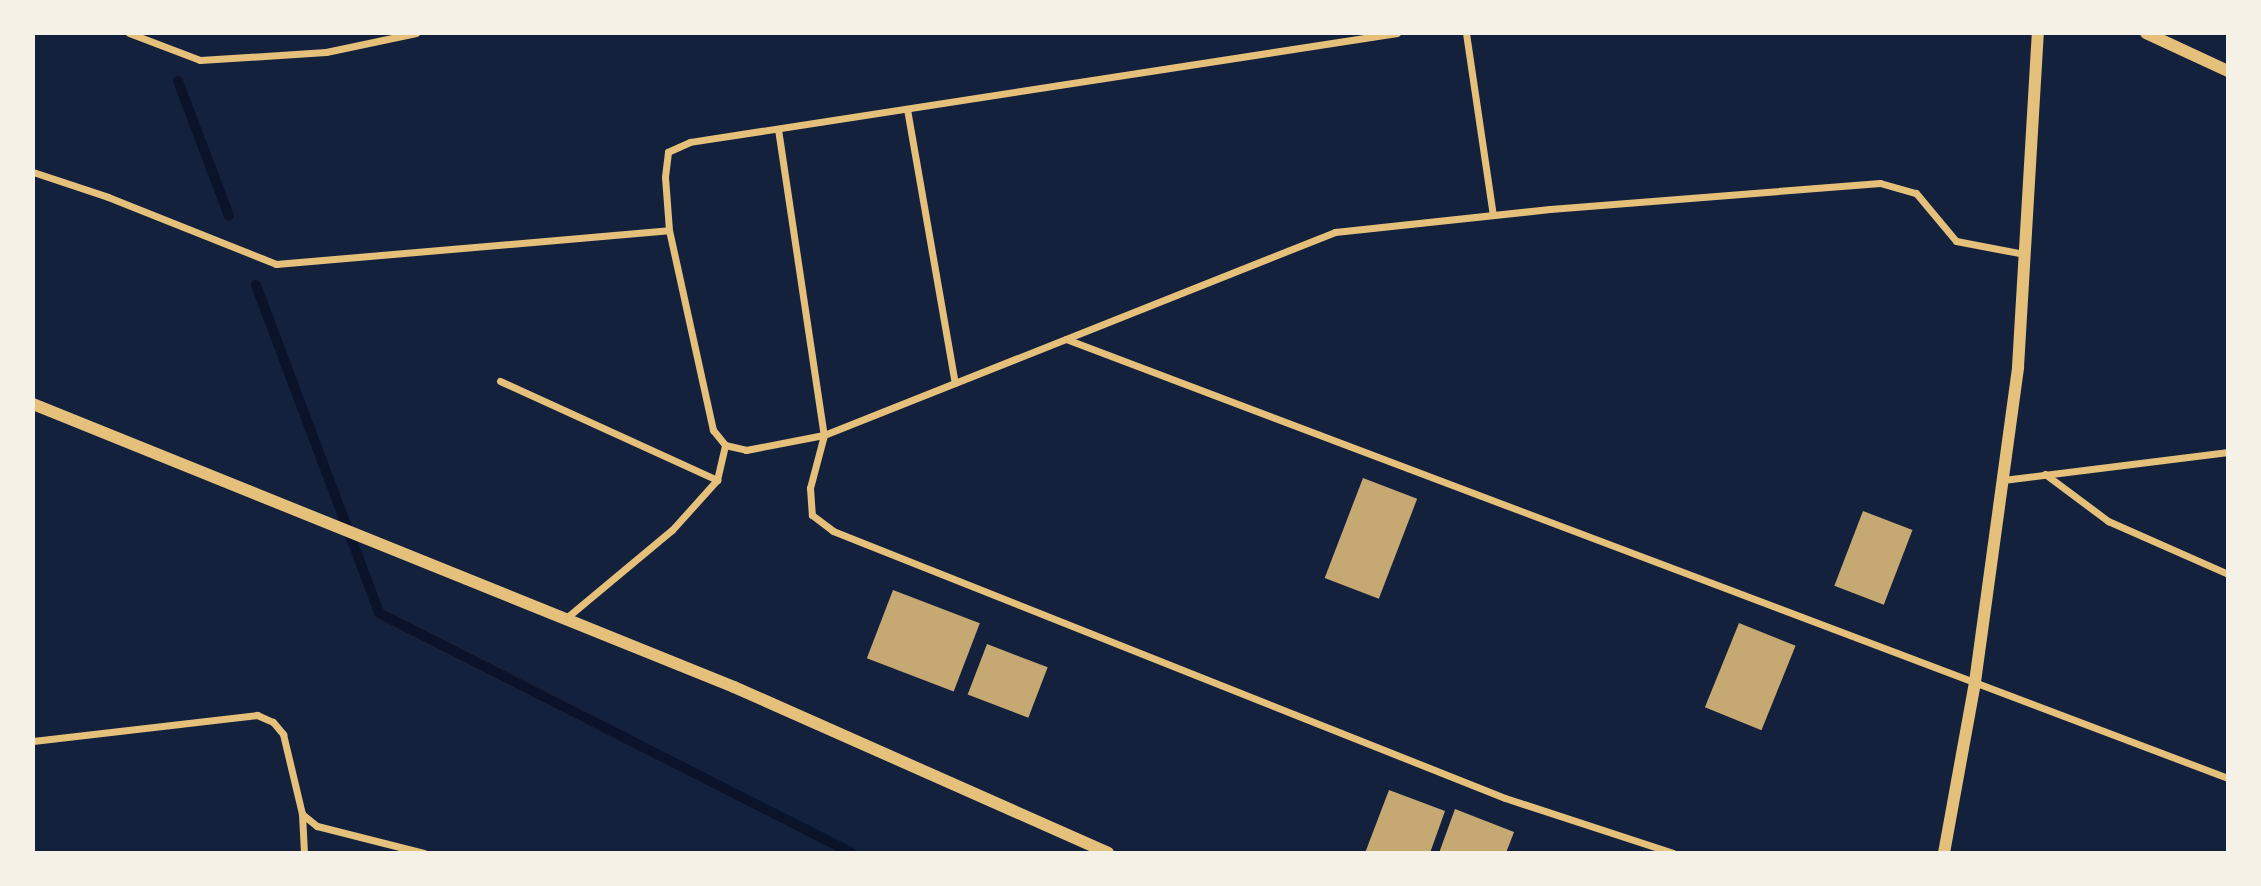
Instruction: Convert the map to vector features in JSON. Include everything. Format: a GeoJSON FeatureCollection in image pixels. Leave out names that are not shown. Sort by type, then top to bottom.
{"type":"FeatureCollection","features":[{"type":"Feature","properties":{"kind":"street"},"geometry":{"type":"LineString","coordinates":[[129,33],[200,60],[326,52],[416,33]]}},
{"type":"Feature","properties":{"kind":"street"},"geometry":{"type":"LineString","coordinates":[[1397,33],[690,142],[668,152],[665,177],[669,230],[713,430],[724,445],[746,450],[824,435],[1335,232],[1493,215],[1880,183],[1916,193],[1956,241],[2024,254]]}},
{"type":"Feature","properties":{"kind":"street"},"geometry":{"type":"LineString","coordinates":[[1466,33],[1493,215]]}},
{"type":"Feature","properties":{"kind":"street"},"geometry":{"type":"LineString","coordinates":[[1944,853],[1975,682],[2018,367],[2038,33]]}},
{"type":"Feature","properties":{"kind":"street"},"geometry":{"type":"LineString","coordinates":[[2146,33],[2228,71]]}},
{"type":"Feature","properties":{"kind":"street"},"geometry":{"type":"LineString","coordinates":[[907,109],[955,383]]}},
{"type":"Feature","properties":{"kind":"street"},"geometry":{"type":"LineString","coordinates":[[778,129],[824,435],[810,488],[813,515],[833,531],[1505,798],[1673,853]]}},
{"type":"Feature","properties":{"kind":"street"},"geometry":{"type":"LineString","coordinates":[[33,172],[108,197],[276,264],[669,230]]}},
{"type":"Feature","properties":{"kind":"street"},"geometry":{"type":"LineString","coordinates":[[1065,339],[2228,778]]}},
{"type":"Feature","properties":{"kind":"street"},"geometry":{"type":"LineString","coordinates":[[500,381],[717,480]]}},
{"type":"Feature","properties":{"kind":"street"},"geometry":{"type":"LineString","coordinates":[[33,404],[734,687],[1108,853]]}},
{"type":"Feature","properties":{"kind":"street"},"geometry":{"type":"LineString","coordinates":[[565,619],[672,530],[717,480],[724,445]]}},
{"type":"Feature","properties":{"kind":"street"},"geometry":{"type":"LineString","coordinates":[[2003,480],[2228,452]]}},
{"type":"Feature","properties":{"kind":"street"},"geometry":{"type":"LineString","coordinates":[[2045,474],[2108,521],[2228,574]]}},
{"type":"Feature","properties":{"kind":"street"},"geometry":{"type":"LineString","coordinates":[[33,741],[257,715],[273,722],[283,734],[302,814],[304,853]]}},
{"type":"Feature","properties":{"kind":"street"},"geometry":{"type":"LineString","coordinates":[[302,814],[317,827],[424,853]]}},
{"type":"Feature","properties":{"kind":"building"},"geometry":{"type":"Polygon","coordinates":[[[1363,478],[1417,499],[1379,599],[1325,578],[1363,478]]]}},
{"type":"Feature","properties":{"kind":"building"},"geometry":{"type":"Polygon","coordinates":[[[1863,511],[1912,530],[1884,605],[1834,586],[1863,511]]]}},
{"type":"Feature","properties":{"kind":"building"},"geometry":{"type":"Polygon","coordinates":[[[893,590],[980,623],[954,691],[867,658],[893,590]]]}},
{"type":"Feature","properties":{"kind":"building"},"geometry":{"type":"Polygon","coordinates":[[[1739,623],[1796,646],[1761,730],[1705,707],[1739,623]]]}},
{"type":"Feature","properties":{"kind":"building"},"geometry":{"type":"Polygon","coordinates":[[[987,644],[1048,667],[1028,718],[968,694],[987,644]]]}},
{"type":"Feature","properties":{"kind":"building"},"geometry":{"type":"Polygon","coordinates":[[[1389,790],[1445,811],[1430,853],[1365,853],[1389,790]]]}},
{"type":"Feature","properties":{"kind":"building"},"geometry":{"type":"Polygon","coordinates":[[[1455,809],[1514,832],[1506,853],[1439,853],[1455,809]]]}},
{"type":"Feature","properties":{"kind":"waterway"},"geometry":{"type":"LineString","coordinates":[[178,81],[229,216]]}},
{"type":"Feature","properties":{"kind":"waterway"},"geometry":{"type":"LineString","coordinates":[[256,285],[379,613],[852,853]]}}]}
